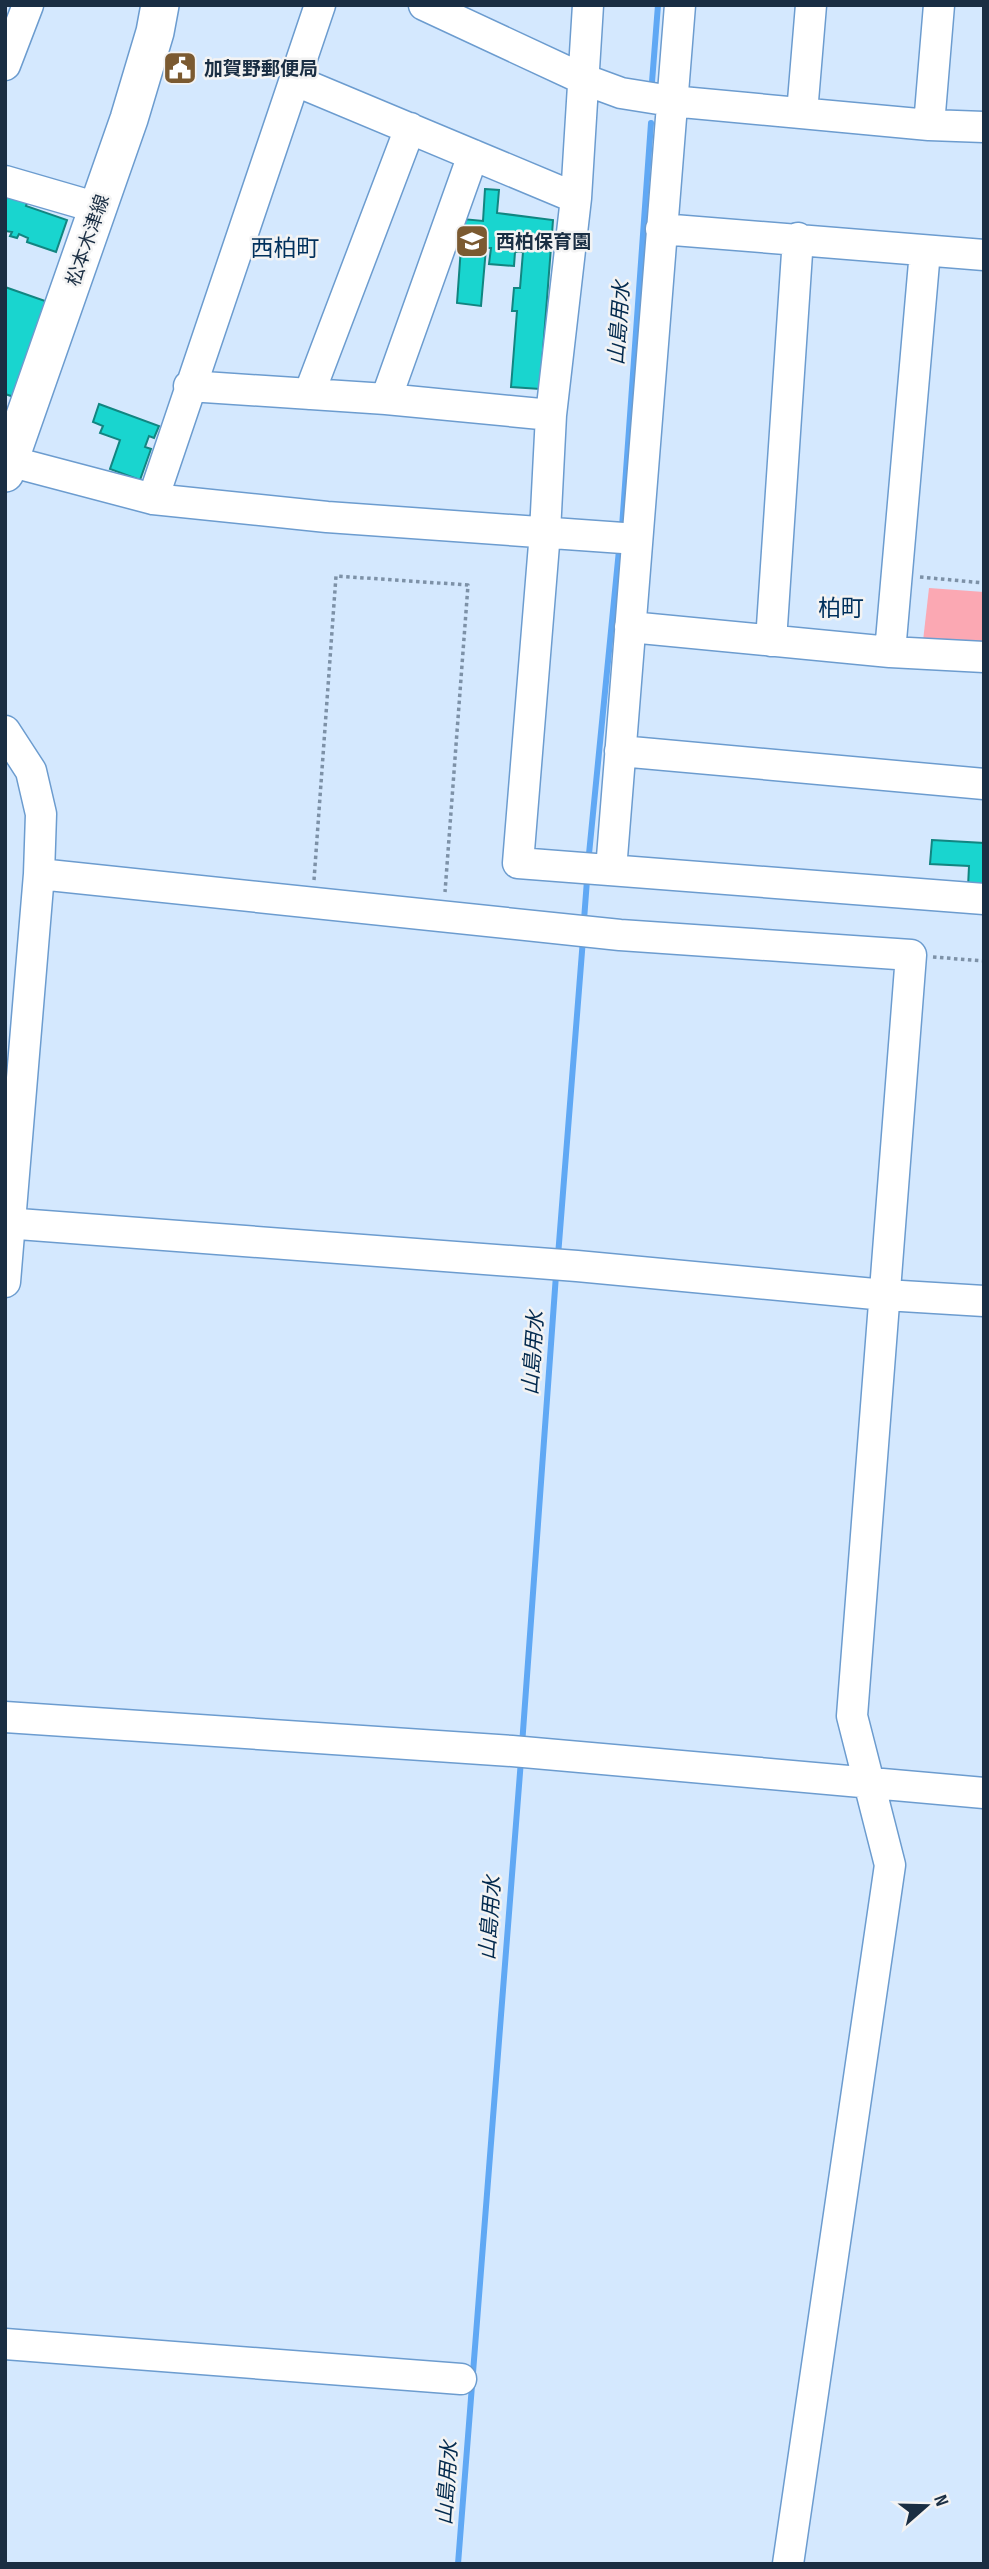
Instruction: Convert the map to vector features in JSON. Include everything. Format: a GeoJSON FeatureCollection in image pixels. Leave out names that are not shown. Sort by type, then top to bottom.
{"type":"FeatureCollection","features":[{"type":"Feature","properties":{"kind":"main road","name":"松本木津線"},"geometry":{"type":"LineString","coordinates":[[7,465],[98,208],[152,45],[160,5]]}},
{"type":"Feature","properties":{"kind":"street"},"geometry":{"type":"LineString","coordinates":[[6,63],[28,5]]}},
{"type":"Feature","properties":{"kind":"street"},"geometry":{"type":"LineString","coordinates":[[153,499],[320,5]]}},
{"type":"Feature","properties":{"kind":"street"},"geometry":{"type":"LineString","coordinates":[[424,5],[458,13],[583,79],[621,93],[671,101],[929,125],[984,127]]}},
{"type":"Feature","properties":{"kind":"street"},"geometry":{"type":"LineString","coordinates":[[589,5],[576,198],[551,415],[545,532],[518,863],[984,899]]}},
{"type":"Feature","properties":{"kind":"street"},"geometry":{"type":"LineString","coordinates":[[611,870],[680,5]]}},
{"type":"Feature","properties":{"kind":"street"},"geometry":{"type":"LineString","coordinates":[[802,113],[811,5]]}},
{"type":"Feature","properties":{"kind":"street"},"geometry":{"type":"LineString","coordinates":[[929,125],[939,5]]}},
{"type":"Feature","properties":{"kind":"street"},"geometry":{"type":"LineString","coordinates":[[296,80],[576,198]]}},
{"type":"Feature","properties":{"kind":"street"},"geometry":{"type":"LineString","coordinates":[[309,394],[410,128]]}},
{"type":"Feature","properties":{"kind":"street"},"geometry":{"type":"LineString","coordinates":[[386,399],[473,155]]}},
{"type":"Feature","properties":{"kind":"street"},"geometry":{"type":"LineString","coordinates":[[5,181],[98,208]]}},
{"type":"Feature","properties":{"kind":"street"},"geometry":{"type":"LineString","coordinates":[[661,229],[984,255]]}},
{"type":"Feature","properties":{"kind":"street"},"geometry":{"type":"LineString","coordinates":[[771,641],[798,239]]}},
{"type":"Feature","properties":{"kind":"street"},"geometry":{"type":"LineString","coordinates":[[890,652],[925,251]]}},
{"type":"Feature","properties":{"kind":"street"},"geometry":{"type":"LineString","coordinates":[[189,386],[386,399],[551,415]]}},
{"type":"Feature","properties":{"kind":"street"},"geometry":{"type":"LineString","coordinates":[[7,465],[153,499],[327,517],[637,538]]}},
{"type":"Feature","properties":{"kind":"street"},"geometry":{"type":"LineString","coordinates":[[630,627],[890,652],[984,657]]}},
{"type":"Feature","properties":{"kind":"street"},"geometry":{"type":"LineString","coordinates":[[5,732],[32,771],[41,814],[39,874],[5,1282]]}},
{"type":"Feature","properties":{"kind":"street"},"geometry":{"type":"LineString","coordinates":[[620,751],[984,783]]}},
{"type":"Feature","properties":{"kind":"street"},"geometry":{"type":"LineString","coordinates":[[39,874],[620,935],[912,955],[852,1716],[890,1865],[788,2564]]}},
{"type":"Feature","properties":{"kind":"street"},"geometry":{"type":"LineString","coordinates":[[8,1224],[577,1266],[886,1295],[984,1301]]}},
{"type":"Feature","properties":{"kind":"street"},"geometry":{"type":"LineString","coordinates":[[5,1717],[521,1751],[984,1793]]}},
{"type":"Feature","properties":{"kind":"street"},"geometry":{"type":"LineString","coordinates":[[5,2344],[461,2379]]}},
{"type":"Feature","properties":{"kind":"path"},"geometry":{"type":"LineString","coordinates":[[313,903],[336,576],[468,585],[443,916]]}},
{"type":"Feature","properties":{"kind":"path"},"geometry":{"type":"LineString","coordinates":[[897,576],[984,583]]}},
{"type":"Feature","properties":{"kind":"path"},"geometry":{"type":"LineString","coordinates":[[912,955],[984,961]]}},
{"type":"Feature","properties":{"kind":"shaded area"},"geometry":{"type":"Polygon","coordinates":[[[929,588],[984,592],[984,646],[923,641],[929,588]]]}},
{"type":"Feature","properties":{"kind":"building"},"geometry":{"type":"Polygon","coordinates":[[[5,186],[30,195],[26,206],[67,220],[56,252],[27,242],[28,238],[19,234],[17,238],[10,236],[12,232],[5,231],[5,186]]]}},
{"type":"Feature","properties":{"kind":"building"},"geometry":{"type":"Polygon","coordinates":[[[485,189],[499,190],[497,213],[553,220],[552,234],[557,234],[556,247],[551,247],[540,389],[511,387],[517,311],[512,311],[514,288],[520,288],[523,252],[515,252],[514,266],[489,264],[491,248],[486,248],[481,306],[457,303],[463,219],[483,221],[485,189]]]}},
{"type":"Feature","properties":{"kind":"building"},"geometry":{"type":"Polygon","coordinates":[[[5,287],[68,309],[14,397],[5,394],[5,287]]]}},
{"type":"Feature","properties":{"kind":"building"},"geometry":{"type":"Polygon","coordinates":[[[99,404],[159,426],[154,438],[149,436],[145,447],[151,449],[140,480],[110,469],[120,440],[100,433],[103,426],[93,422],[99,404]]]}},
{"type":"Feature","properties":{"kind":"building"},"geometry":{"type":"Polygon","coordinates":[[[932,840],[984,843],[984,888],[968,887],[969,866],[930,864],[932,840]]]}},
{"type":"Feature","properties":{"kind":"waterway","name":"山島用水"},"geometry":{"type":"LineString","coordinates":[[652,82],[658,5]]}},
{"type":"Feature","properties":{"kind":"waterway","name":"山島用水"},"geometry":{"type":"LineString","coordinates":[[622,527],[651,123]]}},
{"type":"Feature","properties":{"kind":"waterway","name":"山島用水"},"geometry":{"type":"LineString","coordinates":[[589,854],[619,550]]}},
{"type":"Feature","properties":{"kind":"waterway","name":"山島用水"},"geometry":{"type":"LineString","coordinates":[[584,920],[587,880]]}},
{"type":"Feature","properties":{"kind":"waterway","name":"山島用水"},"geometry":{"type":"LineString","coordinates":[[558,1256],[583,939]]}},
{"type":"Feature","properties":{"kind":"waterway","name":"山島用水"},"geometry":{"type":"LineString","coordinates":[[522,1745],[556,1275]]}},
{"type":"Feature","properties":{"kind":"waterway","name":"山島用水"},"geometry":{"type":"LineString","coordinates":[[458,2564],[521,1760]]}},
{"type":"Feature","properties":{"kind":"place","name":"加賀野郵便局"},"geometry":{"type":"Point","coordinates":[180,68]}},
{"type":"Feature","properties":{"kind":"place","name":"西柏保育園"},"geometry":{"type":"Point","coordinates":[472,241]}},
{"type":"Feature","properties":{"kind":"district","name":"西柏町"},"geometry":{"type":"Point","coordinates":[285,248]}},
{"type":"Feature","properties":{"kind":"district","name":"柏町"},"geometry":{"type":"Point","coordinates":[841,608]}}]}
